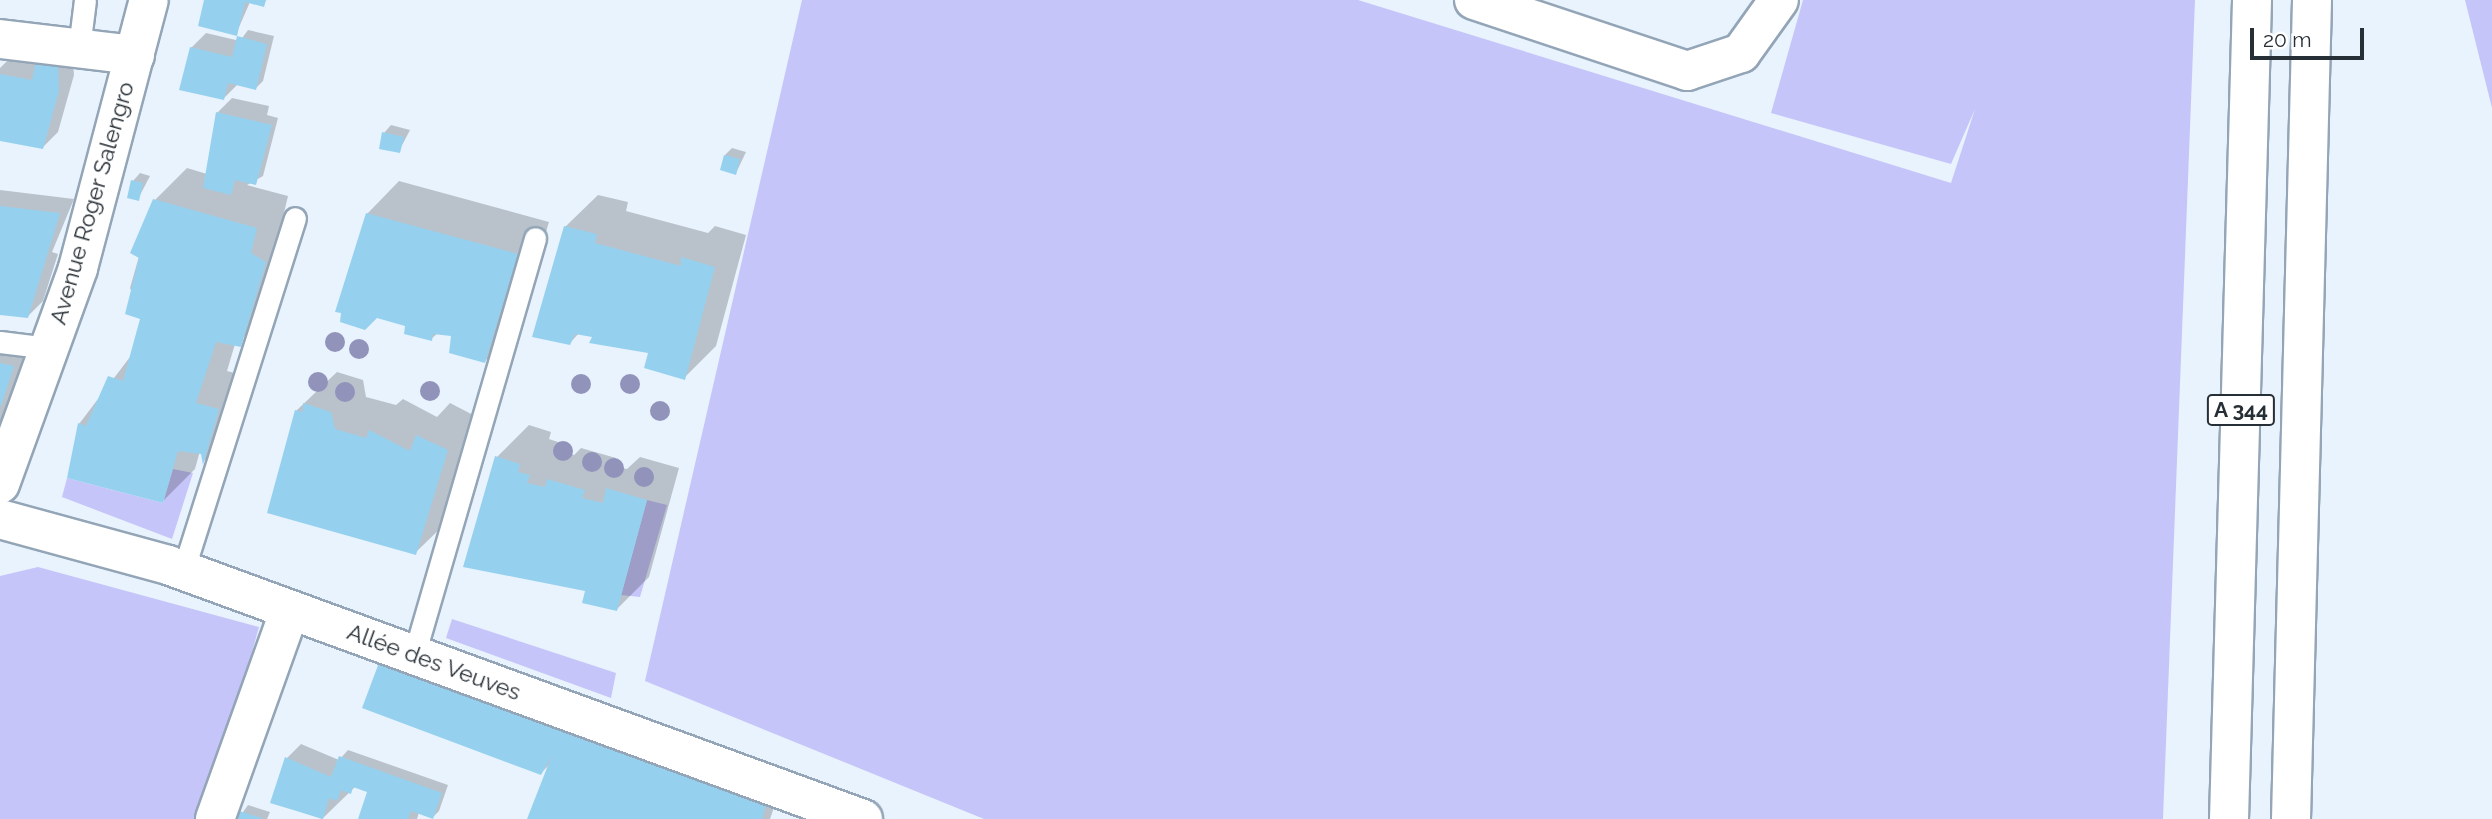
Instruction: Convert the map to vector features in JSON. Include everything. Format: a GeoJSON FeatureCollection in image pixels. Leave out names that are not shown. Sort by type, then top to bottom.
{"type":"FeatureCollection","features":[{"type":"Feature","properties":{"kind":"main road","name":"Avenue Roger Salengro"},"geometry":{"type":"LineString","coordinates":[[0,484],[78,268],[149,0]]}},
{"type":"Feature","properties":{"kind":"main road"},"geometry":{"type":"LineString","coordinates":[[1482,1],[1687,71],[1741,53],[1779,0]]}},
{"type":"Feature","properties":{"kind":"main road","name":"A 344"},"geometry":{"type":"LineString","coordinates":[[2229,819],[2252,0]]}},
{"type":"Feature","properties":{"kind":"main road","name":"A 344"},"geometry":{"type":"LineString","coordinates":[[2291,819],[2312,0]]}},
{"type":"Feature","properties":{"kind":"main road"},"geometry":{"type":"LineString","coordinates":[[0,39],[135,55]]}},
{"type":"Feature","properties":{"kind":"main road","name":"Allée des Veuves"},"geometry":{"type":"LineString","coordinates":[[0,519],[183,570],[863,819]]}},
{"type":"Feature","properties":{"kind":"main road"},"geometry":{"type":"LineString","coordinates":[[215,819],[290,610]]}},
{"type":"Feature","properties":{"kind":"lane"},"geometry":{"type":"LineString","coordinates":[[79,48],[85,0]]}},
{"type":"Feature","properties":{"kind":"lane"},"geometry":{"type":"LineString","coordinates":[[183,570],[295,218]]}},
{"type":"Feature","properties":{"kind":"lane"},"geometry":{"type":"LineString","coordinates":[[414,655],[535,239]]}},
{"type":"Feature","properties":{"kind":"lane"},"geometry":{"type":"LineString","coordinates":[[0,342],[48,348]]}},
{"type":"Feature","properties":{"kind":"shaded area"},"geometry":{"type":"Polygon","coordinates":[[[802,0],[1358,0],[1951,183],[1975,109],[1951,164],[1771,113],[1803,0],[2195,0],[2163,819],[984,819],[645,681],[802,0]]]}},
{"type":"Feature","properties":{"kind":"shaded area"},"geometry":{"type":"Polygon","coordinates":[[[2465,0],[2492,0],[2492,108],[2465,0]]]}},
{"type":"Feature","properties":{"kind":"shaded area"},"geometry":{"type":"Polygon","coordinates":[[[173,469],[193,473],[172,539],[62,497],[67,478],[163,503],[173,469]]]}},
{"type":"Feature","properties":{"kind":"shaded area"},"geometry":{"type":"Polygon","coordinates":[[[647,500],[667,505],[640,597],[621,595],[647,500]]]}},
{"type":"Feature","properties":{"kind":"shaded area"},"geometry":{"type":"Polygon","coordinates":[[[38,567],[259,627],[206,819],[0,819],[0,576],[38,567]]]}},
{"type":"Feature","properties":{"kind":"shaded area"},"geometry":{"type":"Polygon","coordinates":[[[452,619],[616,673],[611,698],[446,638],[452,619]]]}},
{"type":"Feature","properties":{"kind":"building"},"geometry":{"type":"Polygon","coordinates":[[[204,0],[266,0],[264,7],[245,2],[237,36],[198,26],[204,0]]]}},
{"type":"Feature","properties":{"kind":"building"},"geometry":{"type":"Polygon","coordinates":[[[237,36],[267,44],[256,90],[228,83],[224,100],[179,90],[190,47],[232,57],[237,36]]]}},
{"type":"Feature","properties":{"kind":"building"},"geometry":{"type":"Polygon","coordinates":[[[36,61],[58,63],[59,91],[43,149],[0,141],[0,74],[32,80],[36,61]]]}},
{"type":"Feature","properties":{"kind":"building"},"geometry":{"type":"Polygon","coordinates":[[[216,112],[272,125],[256,185],[235,180],[231,195],[203,188],[216,112]]]}},
{"type":"Feature","properties":{"kind":"building"},"geometry":{"type":"Polygon","coordinates":[[[382,132],[404,137],[400,153],[379,149],[382,132]]]}},
{"type":"Feature","properties":{"kind":"building"},"geometry":{"type":"Polygon","coordinates":[[[724,155],[740,159],[736,175],[720,170],[724,155]]]}},
{"type":"Feature","properties":{"kind":"building"},"geometry":{"type":"Polygon","coordinates":[[[131,180],[143,183],[139,201],[127,198],[131,180]]]}},
{"type":"Feature","properties":{"kind":"building"},"geometry":{"type":"Polygon","coordinates":[[[153,199],[257,228],[251,253],[266,262],[241,347],[216,342],[196,403],[219,409],[203,465],[201,454],[178,451],[163,503],[67,478],[78,423],[86,426],[108,376],[123,381],[140,319],[125,314],[139,258],[130,253],[153,199]]]}},
{"type":"Feature","properties":{"kind":"building"},"geometry":{"type":"Polygon","coordinates":[[[0,206],[60,213],[28,318],[0,315],[0,206]]]}},
{"type":"Feature","properties":{"kind":"building"},"geometry":{"type":"Polygon","coordinates":[[[366,213],[518,254],[485,363],[449,353],[451,336],[433,334],[432,341],[404,334],[405,326],[377,318],[365,330],[340,322],[341,313],[335,312],[366,213]]]}},
{"type":"Feature","properties":{"kind":"building"},"geometry":{"type":"Polygon","coordinates":[[[564,226],[597,234],[595,243],[681,266],[681,257],[715,267],[685,380],[644,368],[648,353],[589,343],[592,337],[575,334],[570,345],[532,337],[564,226]]]}},
{"type":"Feature","properties":{"kind":"building"},"geometry":{"type":"Polygon","coordinates":[[[0,363],[14,366],[1,406],[0,406],[0,363]]]}},
{"type":"Feature","properties":{"kind":"building"},"geometry":{"type":"Polygon","coordinates":[[[303,403],[331,412],[335,429],[366,438],[369,430],[410,451],[416,435],[448,450],[416,555],[267,513],[295,410],[303,412],[303,403]]]}},
{"type":"Feature","properties":{"kind":"building"},"geometry":{"type":"Polygon","coordinates":[[[495,456],[520,464],[518,472],[530,475],[527,483],[545,487],[547,479],[585,490],[582,498],[603,503],[606,488],[647,500],[617,611],[582,603],[585,591],[463,567],[495,456]]]}},
{"type":"Feature","properties":{"kind":"building"},"geometry":{"type":"Polygon","coordinates":[[[380,660],[767,802],[762,819],[527,819],[552,755],[541,775],[362,708],[380,660]]]}},
{"type":"Feature","properties":{"kind":"building"},"geometry":{"type":"Polygon","coordinates":[[[339,756],[442,793],[433,819],[411,811],[408,819],[358,819],[367,792],[353,787],[351,794],[341,790],[337,801],[329,798],[323,819],[270,803],[285,757],[331,777],[339,756]]]}},
{"type":"Feature","properties":{"kind":"building"},"geometry":{"type":"Polygon","coordinates":[[[239,811],[262,818],[262,819],[236,819],[239,811]]]}}]}
